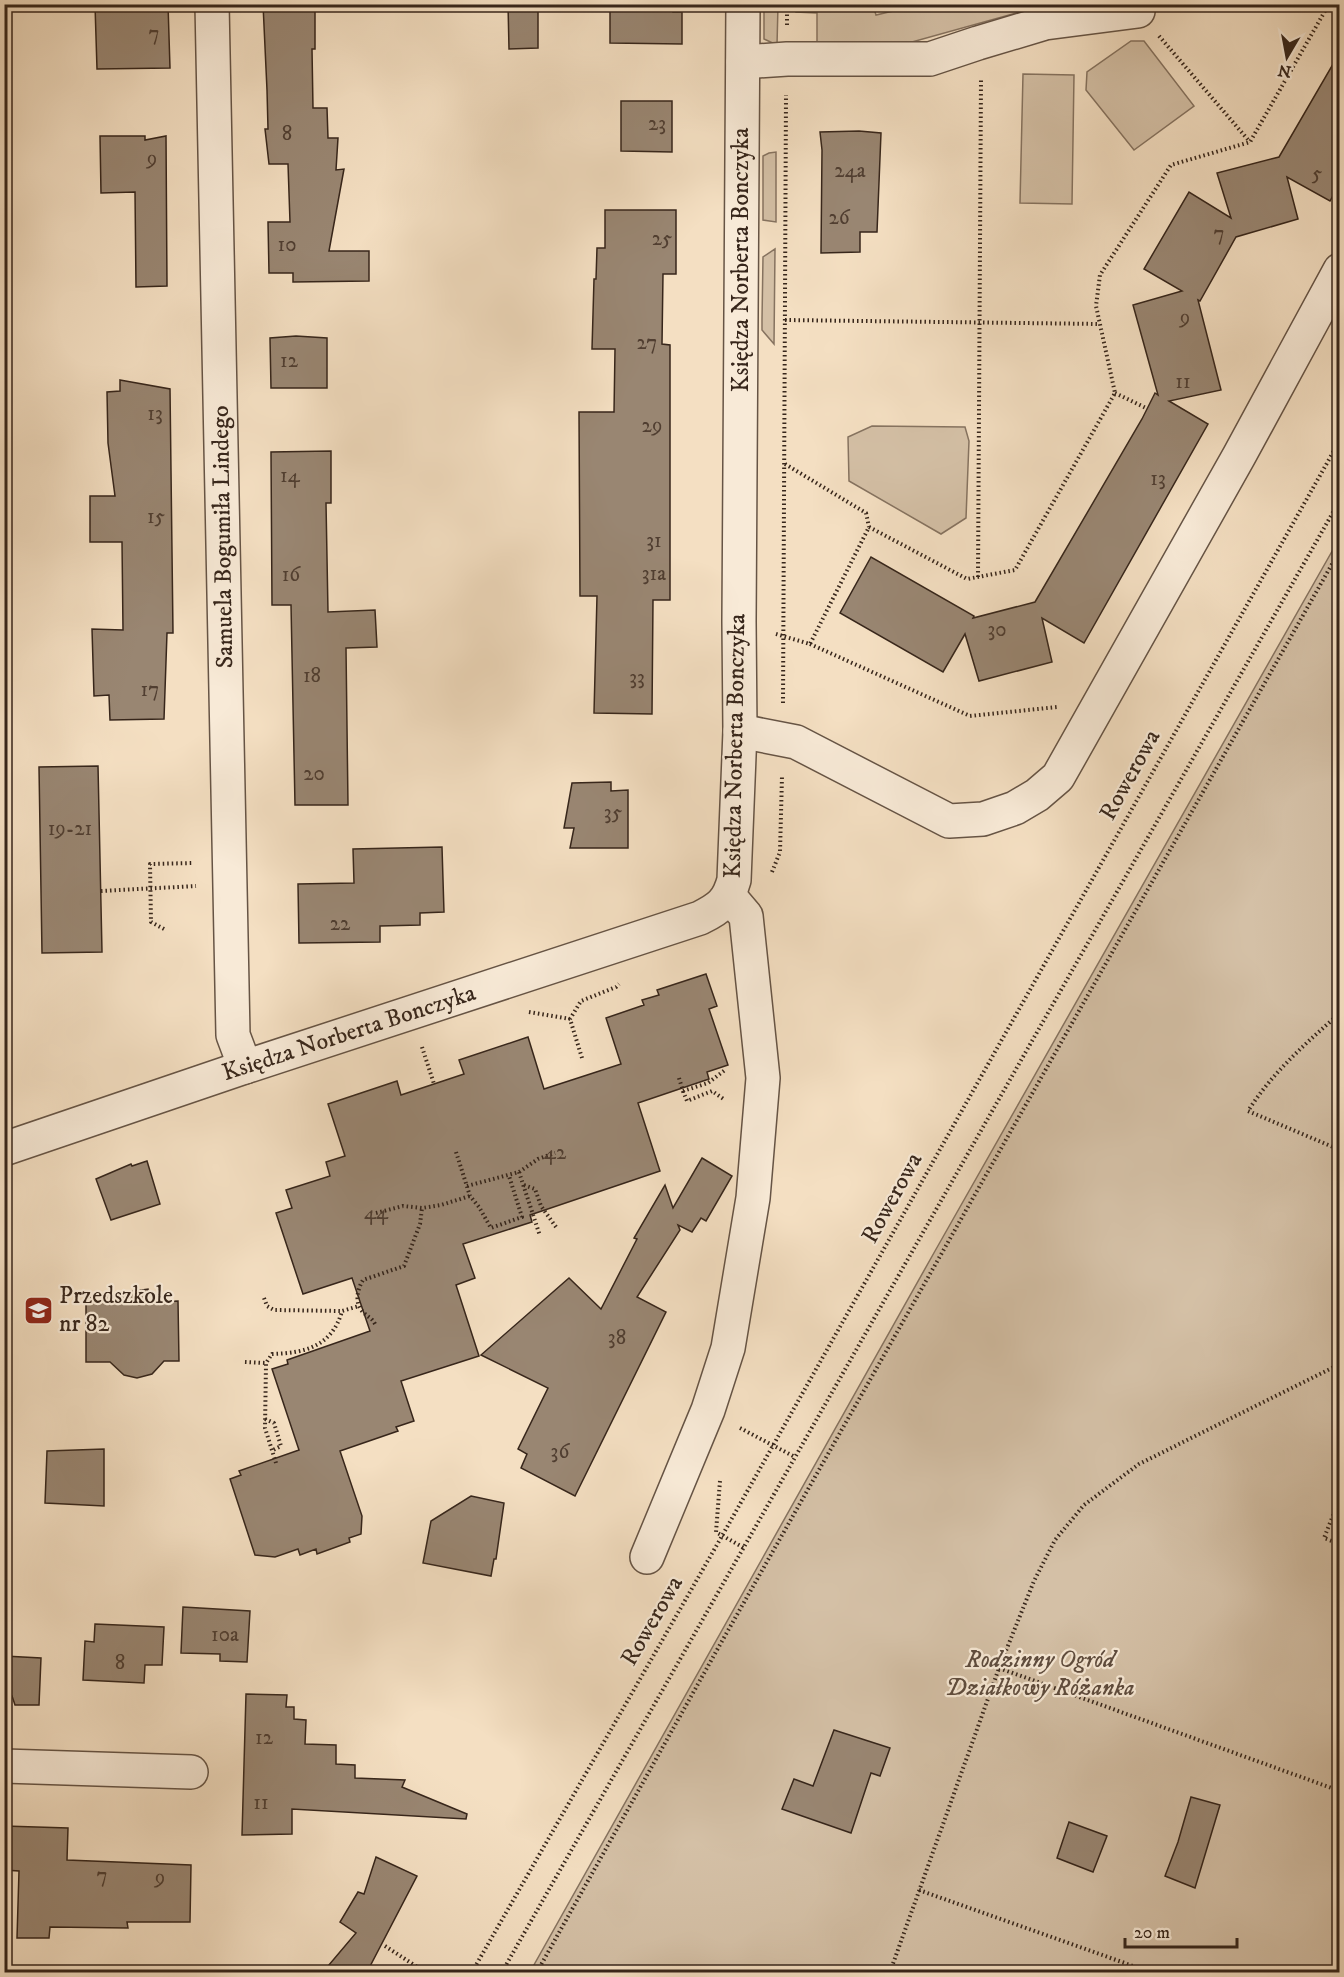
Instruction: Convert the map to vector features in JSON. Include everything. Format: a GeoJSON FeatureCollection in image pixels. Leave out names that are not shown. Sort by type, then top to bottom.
{"type":"FeatureCollection","features":[{"type":"Feature","properties":{"kind":"street","name":"Samuela Bogumiła Lindego"},"geometry":{"type":"LineString","coordinates":[[212,4],[233,1035],[245,1067]]}},
{"type":"Feature","properties":{"kind":"street","name":"Księdza Norberta Bonczyka"},"geometry":{"type":"LineString","coordinates":[[4,1149],[245,1067],[700,918],[716,910],[729,896],[734,880],[740,731],[743,4]]}},
{"type":"Feature","properties":{"kind":"street"},"geometry":{"type":"LineString","coordinates":[[743,62],[787,59],[930,59],[1045,24],[1137,8]]}},
{"type":"Feature","properties":{"kind":"street"},"geometry":{"type":"LineString","coordinates":[[740,731],[796,742],[950,821],[983,819],[1015,808],[1037,795],[1058,777],[1239,456],[1340,270]]}},
{"type":"Feature","properties":{"kind":"street"},"geometry":{"type":"LineString","coordinates":[[647,1557],[708,1410],[728,1348],[753,1198],[763,1078],[746,916],[729,896]]}},
{"type":"Feature","properties":{"kind":"street"},"geometry":{"type":"LineString","coordinates":[[4,1766],[191,1772]]}},
{"type":"Feature","properties":{"kind":"path"},"geometry":{"type":"LineString","coordinates":[[868,527],[967,579],[1015,570],[1115,393],[1096,306],[1100,275],[1171,165],[1250,142],[1329,4]]}},
{"type":"Feature","properties":{"kind":"path"},"geometry":{"type":"LineString","coordinates":[[1137,8],[1250,142]]}},
{"type":"Feature","properties":{"kind":"path"},"geometry":{"type":"LineString","coordinates":[[978,43],[981,75],[978,577]]}},
{"type":"Feature","properties":{"kind":"path"},"geometry":{"type":"LineString","coordinates":[[785,320],[1100,324]]}},
{"type":"Feature","properties":{"kind":"path"},"geometry":{"type":"LineString","coordinates":[[1115,393],[1146,408]]}},
{"type":"Feature","properties":{"kind":"path","name":"Rowerowa"},"geometry":{"type":"LineString","coordinates":[[472,1972],[722,1536],[1340,440]]}},
{"type":"Feature","properties":{"kind":"path"},"geometry":{"type":"LineString","coordinates":[[784,464],[866,513],[868,527],[810,644]]}},
{"type":"Feature","properties":{"kind":"path"},"geometry":{"type":"LineString","coordinates":[[502,1972],[1340,500]]}},
{"type":"Feature","properties":{"kind":"path"},"geometry":{"type":"LineString","coordinates":[[537,1972],[1340,550]]}},
{"type":"Feature","properties":{"kind":"path"},"geometry":{"type":"LineString","coordinates":[[739,622],[810,644],[970,716],[1100,703]]}},
{"type":"Feature","properties":{"kind":"path"},"geometry":{"type":"LineString","coordinates":[[164,929],[151,922],[150,864],[196,863]]}},
{"type":"Feature","properties":{"kind":"path"},"geometry":{"type":"LineString","coordinates":[[101,891],[197,886]]}},
{"type":"Feature","properties":{"kind":"path"},"geometry":{"type":"LineString","coordinates":[[582,1058],[570,1019],[581,1001],[616,987],[622,980]]}},
{"type":"Feature","properties":{"kind":"path"},"geometry":{"type":"LineString","coordinates":[[520,1009],[570,1019]]}},
{"type":"Feature","properties":{"kind":"path"},"geometry":{"type":"LineString","coordinates":[[1340,1013],[1301,1047],[1258,1095],[1248,1111],[1340,1150]]}},
{"type":"Feature","properties":{"kind":"path"},"geometry":{"type":"LineString","coordinates":[[683,1091],[708,1083],[720,1074]]}},
{"type":"Feature","properties":{"kind":"path"},"geometry":{"type":"LineString","coordinates":[[679,1078],[687,1101],[712,1091],[726,1101]]}},
{"type":"Feature","properties":{"kind":"path"},"geometry":{"type":"LineString","coordinates":[[456,1152],[470,1196],[491,1228],[522,1217],[509,1176]]}},
{"type":"Feature","properties":{"kind":"path"},"geometry":{"type":"LineString","coordinates":[[467,1186],[509,1176],[538,1159],[555,1153]]}},
{"type":"Feature","properties":{"kind":"path"},"geometry":{"type":"LineString","coordinates":[[519,1172],[540,1236]]}},
{"type":"Feature","properties":{"kind":"path"},"geometry":{"type":"LineString","coordinates":[[523,1185],[535,1189],[541,1206],[555,1227]]}},
{"type":"Feature","properties":{"kind":"path"},"geometry":{"type":"LineString","coordinates":[[376,1213],[403,1206],[422,1208],[441,1205],[470,1196]]}},
{"type":"Feature","properties":{"kind":"path"},"geometry":{"type":"LineString","coordinates":[[375,1324],[359,1306],[357,1295],[363,1280],[404,1266],[420,1224],[422,1208]]}},
{"type":"Feature","properties":{"kind":"path"},"geometry":{"type":"LineString","coordinates":[[264,1298],[270,1308],[298,1311],[342,1311],[359,1306]]}},
{"type":"Feature","properties":{"kind":"path"},"geometry":{"type":"LineString","coordinates":[[276,1463],[265,1428],[266,1363],[272,1354],[293,1354],[315,1347],[326,1338],[342,1311]]}},
{"type":"Feature","properties":{"kind":"path"},"geometry":{"type":"LineString","coordinates":[[245,1362],[266,1363]]}},
{"type":"Feature","properties":{"kind":"path"},"geometry":{"type":"LineString","coordinates":[[890,1972],[999,1668],[1034,1581],[1055,1540],[1084,1505],[1139,1464],[1340,1364]]}},
{"type":"Feature","properties":{"kind":"path"},"geometry":{"type":"LineString","coordinates":[[265,1419],[274,1423],[281,1446],[273,1450]]}},
{"type":"Feature","properties":{"kind":"path"},"geometry":{"type":"LineString","coordinates":[[745,1431],[795,1457]]}},
{"type":"Feature","properties":{"kind":"path"},"geometry":{"type":"LineString","coordinates":[[1340,1498],[1324,1538],[1340,1544]]}},
{"type":"Feature","properties":{"kind":"path"},"geometry":{"type":"LineString","coordinates":[[722,1536],[744,1548]]}},
{"type":"Feature","properties":{"kind":"path"},"geometry":{"type":"LineString","coordinates":[[999,1668],[1340,1791]]}},
{"type":"Feature","properties":{"kind":"path"},"geometry":{"type":"LineString","coordinates":[[919,1890],[1150,1972]]}},
{"type":"Feature","properties":{"kind":"path"},"geometry":{"type":"LineString","coordinates":[[385,1946],[424,1972]]}},
{"type":"Feature","properties":{"kind":"green space"},"geometry":{"type":"Polygon","coordinates":[[[796,4],[873,5],[876,15],[918,5],[1045,5],[894,47],[817,45],[817,13],[796,12],[796,4]]]}},
{"type":"Feature","properties":{"kind":"green space"},"geometry":{"type":"Polygon","coordinates":[[[764,5],[778,5],[777,45],[764,39],[764,5]]]}},
{"type":"Feature","properties":{"kind":"green space"},"geometry":{"type":"Polygon","coordinates":[[[1131,41],[1144,41],[1194,106],[1134,150],[1086,90],[1087,72],[1131,41]]]}},
{"type":"Feature","properties":{"kind":"green space"},"geometry":{"type":"Polygon","coordinates":[[[1023,74],[1074,75],[1072,204],[1020,203],[1023,74]]]}},
{"type":"Feature","properties":{"kind":"green space"},"geometry":{"type":"Polygon","coordinates":[[[776,152],[776,222],[763,220],[763,156],[776,152]]]}},
{"type":"Feature","properties":{"kind":"green space"},"geometry":{"type":"Polygon","coordinates":[[[775,249],[774,344],[762,330],[762,320],[763,257],[775,249]]]}},
{"type":"Feature","properties":{"kind":"green space"},"geometry":{"type":"Polygon","coordinates":[[[872,426],[965,427],[969,441],[966,518],[941,534],[849,481],[848,437],[872,426]]]}},
{"type":"Feature","properties":{"kind":"green space","name":"Rodzinny Ogród Działkowy Różanka"},"geometry":{"type":"Polygon","coordinates":[[[1339,539],[1339,1972],[530,1972],[935,1251],[1339,539]]]}},
{"type":"Feature","properties":{"kind":"building"},"geometry":{"type":"Polygon","coordinates":[[[168,4],[170,68],[97,69],[95,5],[168,4]]]}},
{"type":"Feature","properties":{"kind":"building"},"geometry":{"type":"Polygon","coordinates":[[[263,4],[315,4],[315,49],[312,49],[313,108],[327,108],[328,138],[338,138],[336,170],[344,169],[329,251],[369,251],[369,281],[293,282],[293,273],[269,273],[268,222],[290,222],[288,164],[269,164],[265,129],[268,129],[263,4]]]}},
{"type":"Feature","properties":{"kind":"building"},"geometry":{"type":"Polygon","coordinates":[[[508,4],[538,4],[538,48],[509,49],[508,4]]]}},
{"type":"Feature","properties":{"kind":"building"},"geometry":{"type":"Polygon","coordinates":[[[610,4],[673,4],[673,12],[682,12],[682,44],[610,43],[610,4]]]}},
{"type":"Feature","properties":{"kind":"building"},"geometry":{"type":"Polygon","coordinates":[[[1340,52],[1340,183],[1330,201],[1287,177],[1298,219],[1236,237],[1200,301],[1198,300],[1221,390],[1169,401],[1208,424],[1084,643],[1042,618],[1052,662],[979,681],[965,634],[943,672],[840,613],[871,557],[974,616],[973,618],[1035,602],[1155,393],[1158,395],[1133,305],[1182,291],[1144,269],[1189,192],[1231,218],[1217,173],[1279,157],[1340,52]]]}},
{"type":"Feature","properties":{"kind":"building"},"geometry":{"type":"Polygon","coordinates":[[[621,101],[672,101],[672,152],[621,151],[621,101]]]}},
{"type":"Feature","properties":{"kind":"building"},"geometry":{"type":"Polygon","coordinates":[[[820,132],[881,133],[877,232],[860,232],[860,252],[821,253],[822,150],[820,132]]]}},
{"type":"Feature","properties":{"kind":"building"},"geometry":{"type":"Polygon","coordinates":[[[100,136],[145,136],[145,140],[166,136],[167,286],[136,287],[135,192],[101,193],[100,136]]]}},
{"type":"Feature","properties":{"kind":"building"},"geometry":{"type":"Polygon","coordinates":[[[605,210],[676,210],[676,274],[663,274],[662,344],[670,345],[670,600],[653,600],[652,714],[594,713],[597,596],[580,596],[579,412],[614,412],[615,349],[592,349],[594,279],[596,279],[597,248],[605,248],[605,210]]]}},
{"type":"Feature","properties":{"kind":"building"},"geometry":{"type":"Polygon","coordinates":[[[296,336],[327,338],[327,388],[271,388],[270,338],[296,336]]]}},
{"type":"Feature","properties":{"kind":"building"},"geometry":{"type":"Polygon","coordinates":[[[120,380],[170,389],[173,633],[167,633],[164,719],[110,720],[109,695],[94,696],[92,629],[123,630],[122,542],[90,542],[90,496],[115,496],[108,443],[107,392],[120,391],[120,380]]]}},
{"type":"Feature","properties":{"kind":"building"},"geometry":{"type":"Polygon","coordinates":[[[331,451],[331,503],[326,503],[328,612],[375,610],[377,647],[346,648],[348,805],[295,805],[291,605],[272,605],[271,452],[331,451]]]}},
{"type":"Feature","properties":{"kind":"building"},"geometry":{"type":"Polygon","coordinates":[[[98,766],[102,952],[42,953],[39,767],[98,766]]]}},
{"type":"Feature","properties":{"kind":"building"},"geometry":{"type":"Polygon","coordinates":[[[611,782],[611,791],[628,790],[628,848],[570,848],[574,828],[564,828],[572,783],[611,782]]]}},
{"type":"Feature","properties":{"kind":"building"},"geometry":{"type":"Polygon","coordinates":[[[442,847],[444,912],[420,913],[420,925],[380,926],[380,942],[299,943],[298,884],[354,883],[353,849],[442,847]]]}},
{"type":"Feature","properties":{"kind":"building"},"geometry":{"type":"Polygon","coordinates":[[[706,974],[717,1006],[709,1009],[728,1065],[707,1072],[709,1079],[638,1103],[660,1171],[530,1215],[532,1222],[463,1244],[475,1278],[456,1285],[479,1356],[401,1381],[414,1421],[396,1427],[398,1431],[340,1451],[362,1516],[361,1534],[349,1538],[350,1542],[317,1554],[316,1549],[300,1555],[298,1549],[275,1557],[255,1555],[230,1479],[241,1475],[239,1471],[299,1450],[272,1369],[288,1364],[287,1360],[370,1331],[352,1278],[303,1294],[276,1213],[292,1208],[286,1190],[330,1176],[326,1162],[345,1156],[328,1104],[397,1081],[401,1095],[464,1074],[459,1060],[528,1037],[544,1089],[621,1064],[606,1018],[644,1005],[642,1000],[659,995],[657,990],[706,974]]]}},
{"type":"Feature","properties":{"kind":"building"},"geometry":{"type":"Polygon","coordinates":[[[702,1158],[732,1176],[706,1221],[701,1218],[692,1232],[678,1225],[680,1230],[637,1297],[666,1312],[575,1496],[521,1468],[527,1454],[518,1449],[548,1388],[481,1355],[569,1278],[601,1309],[637,1239],[634,1238],[665,1185],[673,1208],[702,1158]]]}},
{"type":"Feature","properties":{"kind":"building"},"geometry":{"type":"Polygon","coordinates":[[[147,1161],[160,1204],[111,1220],[96,1179],[131,1164],[132,1166],[147,1161]]]}},
{"type":"Feature","properties":{"kind":"building"},"geometry":{"type":"Polygon","coordinates":[[[148,1289],[148,1302],[178,1301],[179,1361],[164,1361],[152,1374],[137,1378],[124,1375],[110,1362],[86,1362],[86,1298],[148,1289]]]}},
{"type":"Feature","properties":{"kind":"building"},"geometry":{"type":"Polygon","coordinates":[[[104,1449],[104,1506],[45,1503],[47,1451],[104,1449]]]}},
{"type":"Feature","properties":{"kind":"building"},"geometry":{"type":"Polygon","coordinates":[[[471,1496],[504,1503],[496,1559],[494,1559],[491,1576],[423,1563],[431,1521],[471,1496]]]}},
{"type":"Feature","properties":{"kind":"building"},"geometry":{"type":"Polygon","coordinates":[[[183,1607],[250,1611],[247,1662],[220,1661],[220,1654],[181,1653],[183,1607]]]}},
{"type":"Feature","properties":{"kind":"building"},"geometry":{"type":"Polygon","coordinates":[[[95,1624],[164,1627],[162,1665],[145,1665],[144,1683],[83,1680],[85,1641],[94,1642],[95,1624]]]}},
{"type":"Feature","properties":{"kind":"building"},"geometry":{"type":"Polygon","coordinates":[[[4,1656],[41,1658],[39,1705],[15,1705],[12,1696],[4,1696],[4,1656]]]}},
{"type":"Feature","properties":{"kind":"building"},"geometry":{"type":"Polygon","coordinates":[[[246,1694],[287,1695],[286,1707],[294,1707],[294,1719],[306,1720],[305,1744],[336,1745],[336,1764],[355,1765],[355,1778],[405,1780],[402,1787],[467,1814],[466,1819],[292,1809],[292,1834],[242,1835],[246,1694]]]}},
{"type":"Feature","properties":{"kind":"building"},"geometry":{"type":"Polygon","coordinates":[[[834,1730],[890,1748],[880,1776],[871,1773],[851,1833],[782,1809],[794,1779],[813,1786],[834,1730]]]}},
{"type":"Feature","properties":{"kind":"building"},"geometry":{"type":"Polygon","coordinates":[[[1191,1797],[1220,1805],[1195,1888],[1165,1876],[1191,1797]]]}},
{"type":"Feature","properties":{"kind":"building"},"geometry":{"type":"Polygon","coordinates":[[[1069,1822],[1107,1836],[1093,1872],[1057,1858],[1069,1822]]]}},
{"type":"Feature","properties":{"kind":"building"},"geometry":{"type":"Polygon","coordinates":[[[4,1826],[68,1828],[67,1860],[191,1865],[190,1922],[127,1922],[128,1928],[50,1927],[49,1938],[17,1938],[19,1871],[4,1870],[4,1826]]]}},
{"type":"Feature","properties":{"kind":"building"},"geometry":{"type":"Polygon","coordinates":[[[376,1857],[417,1876],[367,1972],[323,1972],[356,1933],[340,1922],[358,1892],[364,1894],[376,1857]]]}},
{"type":"Feature","properties":{"kind":"place","name":"Przedszkole nr 82"},"geometry":{"type":"Point","coordinates":[38,1310]}}]}
